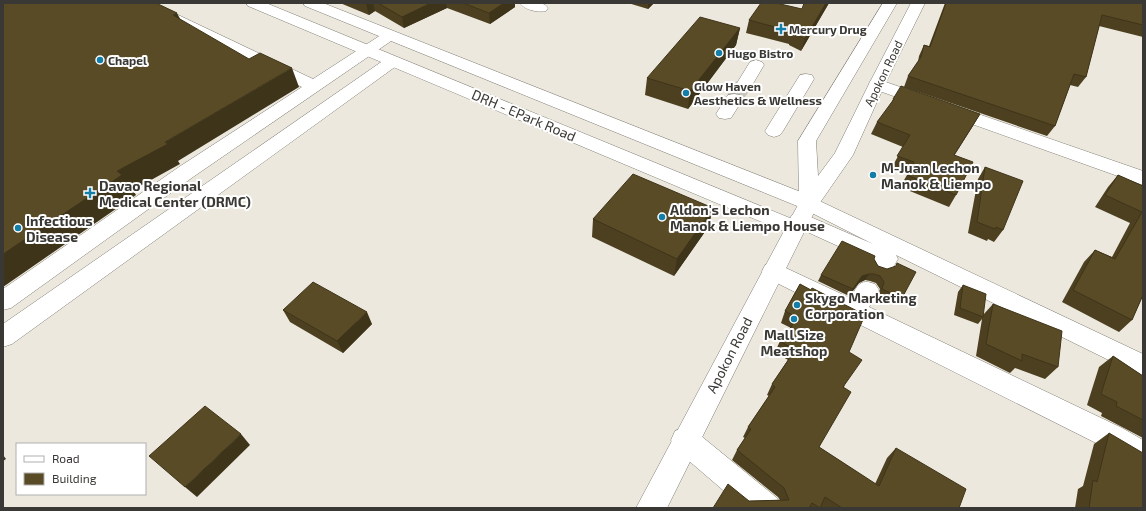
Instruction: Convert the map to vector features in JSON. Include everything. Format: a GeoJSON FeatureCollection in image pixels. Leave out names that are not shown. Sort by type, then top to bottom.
{"type":"FeatureCollection","features":[{"type":"Feature","properties":{"kind":"main road"},"geometry":{"type":"LineString","coordinates":[[142,3],[314,86]]}},
{"type":"Feature","properties":{"kind":"main road","name":"DRH - EPark Road"},"geometry":{"type":"LineString","coordinates":[[253,3],[393,61],[801,217]]}},
{"type":"Feature","properties":{"kind":"main road","name":"DRH - EPark Road"},"geometry":{"type":"LineString","coordinates":[[310,3],[389,36],[801,217]]}},
{"type":"Feature","properties":{"kind":"main road"},"geometry":{"type":"LineString","coordinates":[[527,3],[541,8]]}},
{"type":"Feature","properties":{"kind":"main road","name":"Apokon Road"},"geometry":{"type":"LineString","coordinates":[[801,217],[807,141],[890,3]]}},
{"type":"Feature","properties":{"kind":"main road","name":"Apokon Road"},"geometry":{"type":"LineString","coordinates":[[651,508],[801,217],[844,155],[877,84],[918,3]]}},
{"type":"Feature","properties":{"kind":"main road"},"geometry":{"type":"LineString","coordinates":[[3,301],[186,172],[389,36]]}},
{"type":"Feature","properties":{"kind":"main road"},"geometry":{"type":"LineString","coordinates":[[3,337],[393,61]]}},
{"type":"Feature","properties":{"kind":"main road"},"geometry":{"type":"LineString","coordinates":[[745,83],[756,65]]}},
{"type":"Feature","properties":{"kind":"main road"},"geometry":{"type":"LineString","coordinates":[[774,131],[806,79]]}},
{"type":"Feature","properties":{"kind":"main road"},"geometry":{"type":"LineString","coordinates":[[877,84],[1143,178]]}},
{"type":"Feature","properties":{"kind":"main road"},"geometry":{"type":"LineString","coordinates":[[725,114],[734,99]]}},
{"type":"Feature","properties":{"kind":"main road"},"geometry":{"type":"LineString","coordinates":[[801,217],[887,259],[883,265]]}},
{"type":"Feature","properties":{"kind":"main road"},"geometry":{"type":"LineString","coordinates":[[801,217],[1143,366]]}},
{"type":"Feature","properties":{"kind":"main road"},"geometry":{"type":"LineString","coordinates":[[773,271],[1112,437],[1143,455]]}},
{"type":"Feature","properties":{"kind":"main road"},"geometry":{"type":"LineString","coordinates":[[854,311],[867,290]]}},
{"type":"Feature","properties":{"kind":"main road"},"geometry":{"type":"LineString","coordinates":[[685,440],[767,508]]}},
{"type":"Feature","properties":{"kind":"building","name":"Davao Regional Medical Center (DRMC)"},"geometry":{"type":"Polygon","coordinates":[[[3,3],[156,3],[177,13],[173,15],[249,59],[260,53],[292,68],[165,142],[168,144],[117,171],[122,175],[3,254],[3,3]]]}},
{"type":"Feature","properties":{"kind":"building"},"geometry":{"type":"Polygon","coordinates":[[[378,3],[431,3],[402,17],[378,3]]]}},
{"type":"Feature","properties":{"kind":"building"},"geometry":{"type":"Polygon","coordinates":[[[463,3],[504,3],[489,13],[463,3]]]}},
{"type":"Feature","properties":{"kind":"building"},"geometry":{"type":"Polygon","coordinates":[[[761,3],[776,3],[802,9],[804,3],[826,3],[805,39],[792,33],[793,32],[749,20],[761,3]]]}},
{"type":"Feature","properties":{"kind":"building"},"geometry":{"type":"Polygon","coordinates":[[[946,3],[1143,3],[1143,25],[1102,15],[1086,77],[1074,74],[1055,126],[908,76],[921,57],[924,45],[930,47],[946,3]]]}},
{"type":"Feature","properties":{"kind":"building"},"geometry":{"type":"Polygon","coordinates":[[[700,17],[740,28],[690,91],[647,78],[700,17]]]}},
{"type":"Feature","properties":{"kind":"building"},"geometry":{"type":"Polygon","coordinates":[[[901,86],[980,114],[954,155],[973,162],[956,195],[907,175],[914,162],[897,156],[910,135],[877,122],[894,99],[901,86]]]}},
{"type":"Feature","properties":{"kind":"building"},"geometry":{"type":"Polygon","coordinates":[[[985,167],[1023,181],[1003,230],[996,227],[995,229],[977,222],[985,167]]]}},
{"type":"Feature","properties":{"kind":"building"},"geometry":{"type":"Polygon","coordinates":[[[633,174],[713,208],[677,259],[593,219],[633,174]]]}},
{"type":"Feature","properties":{"kind":"building"},"geometry":{"type":"Polygon","coordinates":[[[1118,175],[1143,186],[1143,295],[1132,320],[1073,290],[1095,250],[1115,259],[1142,212],[1105,195],[1118,175]]]}},
{"type":"Feature","properties":{"kind":"building"},"geometry":{"type":"Polygon","coordinates":[[[842,241],[875,256],[874,259],[878,266],[887,269],[896,266],[897,263],[916,272],[902,298],[882,289],[884,282],[880,276],[874,274],[862,276],[853,289],[821,275],[842,241]]]}},
{"type":"Feature","properties":{"kind":"building"},"geometry":{"type":"Polygon","coordinates":[[[313,282],[367,312],[337,341],[283,310],[313,282]]]}},
{"type":"Feature","properties":{"kind":"building"},"geometry":{"type":"Polygon","coordinates":[[[800,284],[811,290],[812,288],[865,315],[849,352],[862,360],[843,387],[851,392],[819,447],[879,486],[896,448],[966,489],[959,508],[842,508],[825,497],[820,508],[812,503],[809,508],[713,508],[728,484],[749,501],[789,500],[784,488],[737,450],[751,429],[748,427],[775,387],[772,384],[795,350],[780,341],[798,318],[785,311],[800,284]]]}},
{"type":"Feature","properties":{"kind":"building"},"geometry":{"type":"Polygon","coordinates":[[[963,285],[986,294],[983,317],[960,308],[963,285]]]}},
{"type":"Feature","properties":{"kind":"building"},"geometry":{"type":"Polygon","coordinates":[[[993,304],[1062,331],[1058,367],[1022,354],[1022,361],[986,344],[993,304]]]}},
{"type":"Feature","properties":{"kind":"building"},"geometry":{"type":"Polygon","coordinates":[[[1113,356],[1143,376],[1143,420],[1116,406],[1117,402],[1101,394],[1113,356]]]}},
{"type":"Feature","properties":{"kind":"building"},"geometry":{"type":"Polygon","coordinates":[[[205,406],[241,434],[185,487],[149,456],[205,406]]]}},
{"type":"Feature","properties":{"kind":"building"},"geometry":{"type":"Polygon","coordinates":[[[1109,433],[1143,453],[1143,508],[1089,508],[1093,480],[1097,482],[1109,433]]]}},
{"type":"Feature","properties":{"kind":"tunnel"},"geometry":{"type":"LineString","coordinates":[[734,99],[745,83]]}},
{"type":"Feature","properties":{"kind":"place","name":"Mercury Drug"},"geometry":{"type":"Point","coordinates":[781,29]}},
{"type":"Feature","properties":{"kind":"place","name":"Hugo Bistro"},"geometry":{"type":"Point","coordinates":[719,53]}},
{"type":"Feature","properties":{"kind":"place","name":"Chapel"},"geometry":{"type":"Point","coordinates":[100,60]}},
{"type":"Feature","properties":{"kind":"place","name":"Glow Haven Aesthetics & Wellness"},"geometry":{"type":"Point","coordinates":[686,93]}},
{"type":"Feature","properties":{"kind":"place","name":"M-Juan Lechon Manok & Liempo"},"geometry":{"type":"Point","coordinates":[873,175]}},
{"type":"Feature","properties":{"kind":"place","name":"Davao Regional Medical Center (DRMC)"},"geometry":{"type":"Point","coordinates":[90,193]}},
{"type":"Feature","properties":{"kind":"place","name":"Aldon's Lechon Manok & Liempo House"},"geometry":{"type":"Point","coordinates":[662,217]}},
{"type":"Feature","properties":{"kind":"place","name":"Infectious Disease"},"geometry":{"type":"Point","coordinates":[18,228]}},
{"type":"Feature","properties":{"kind":"place","name":"Skygo Marketing Corporation"},"geometry":{"type":"Point","coordinates":[797,305]}},
{"type":"Feature","properties":{"kind":"place","name":"Mall Size Meatshop"},"geometry":{"type":"Point","coordinates":[794,319]}}]}
